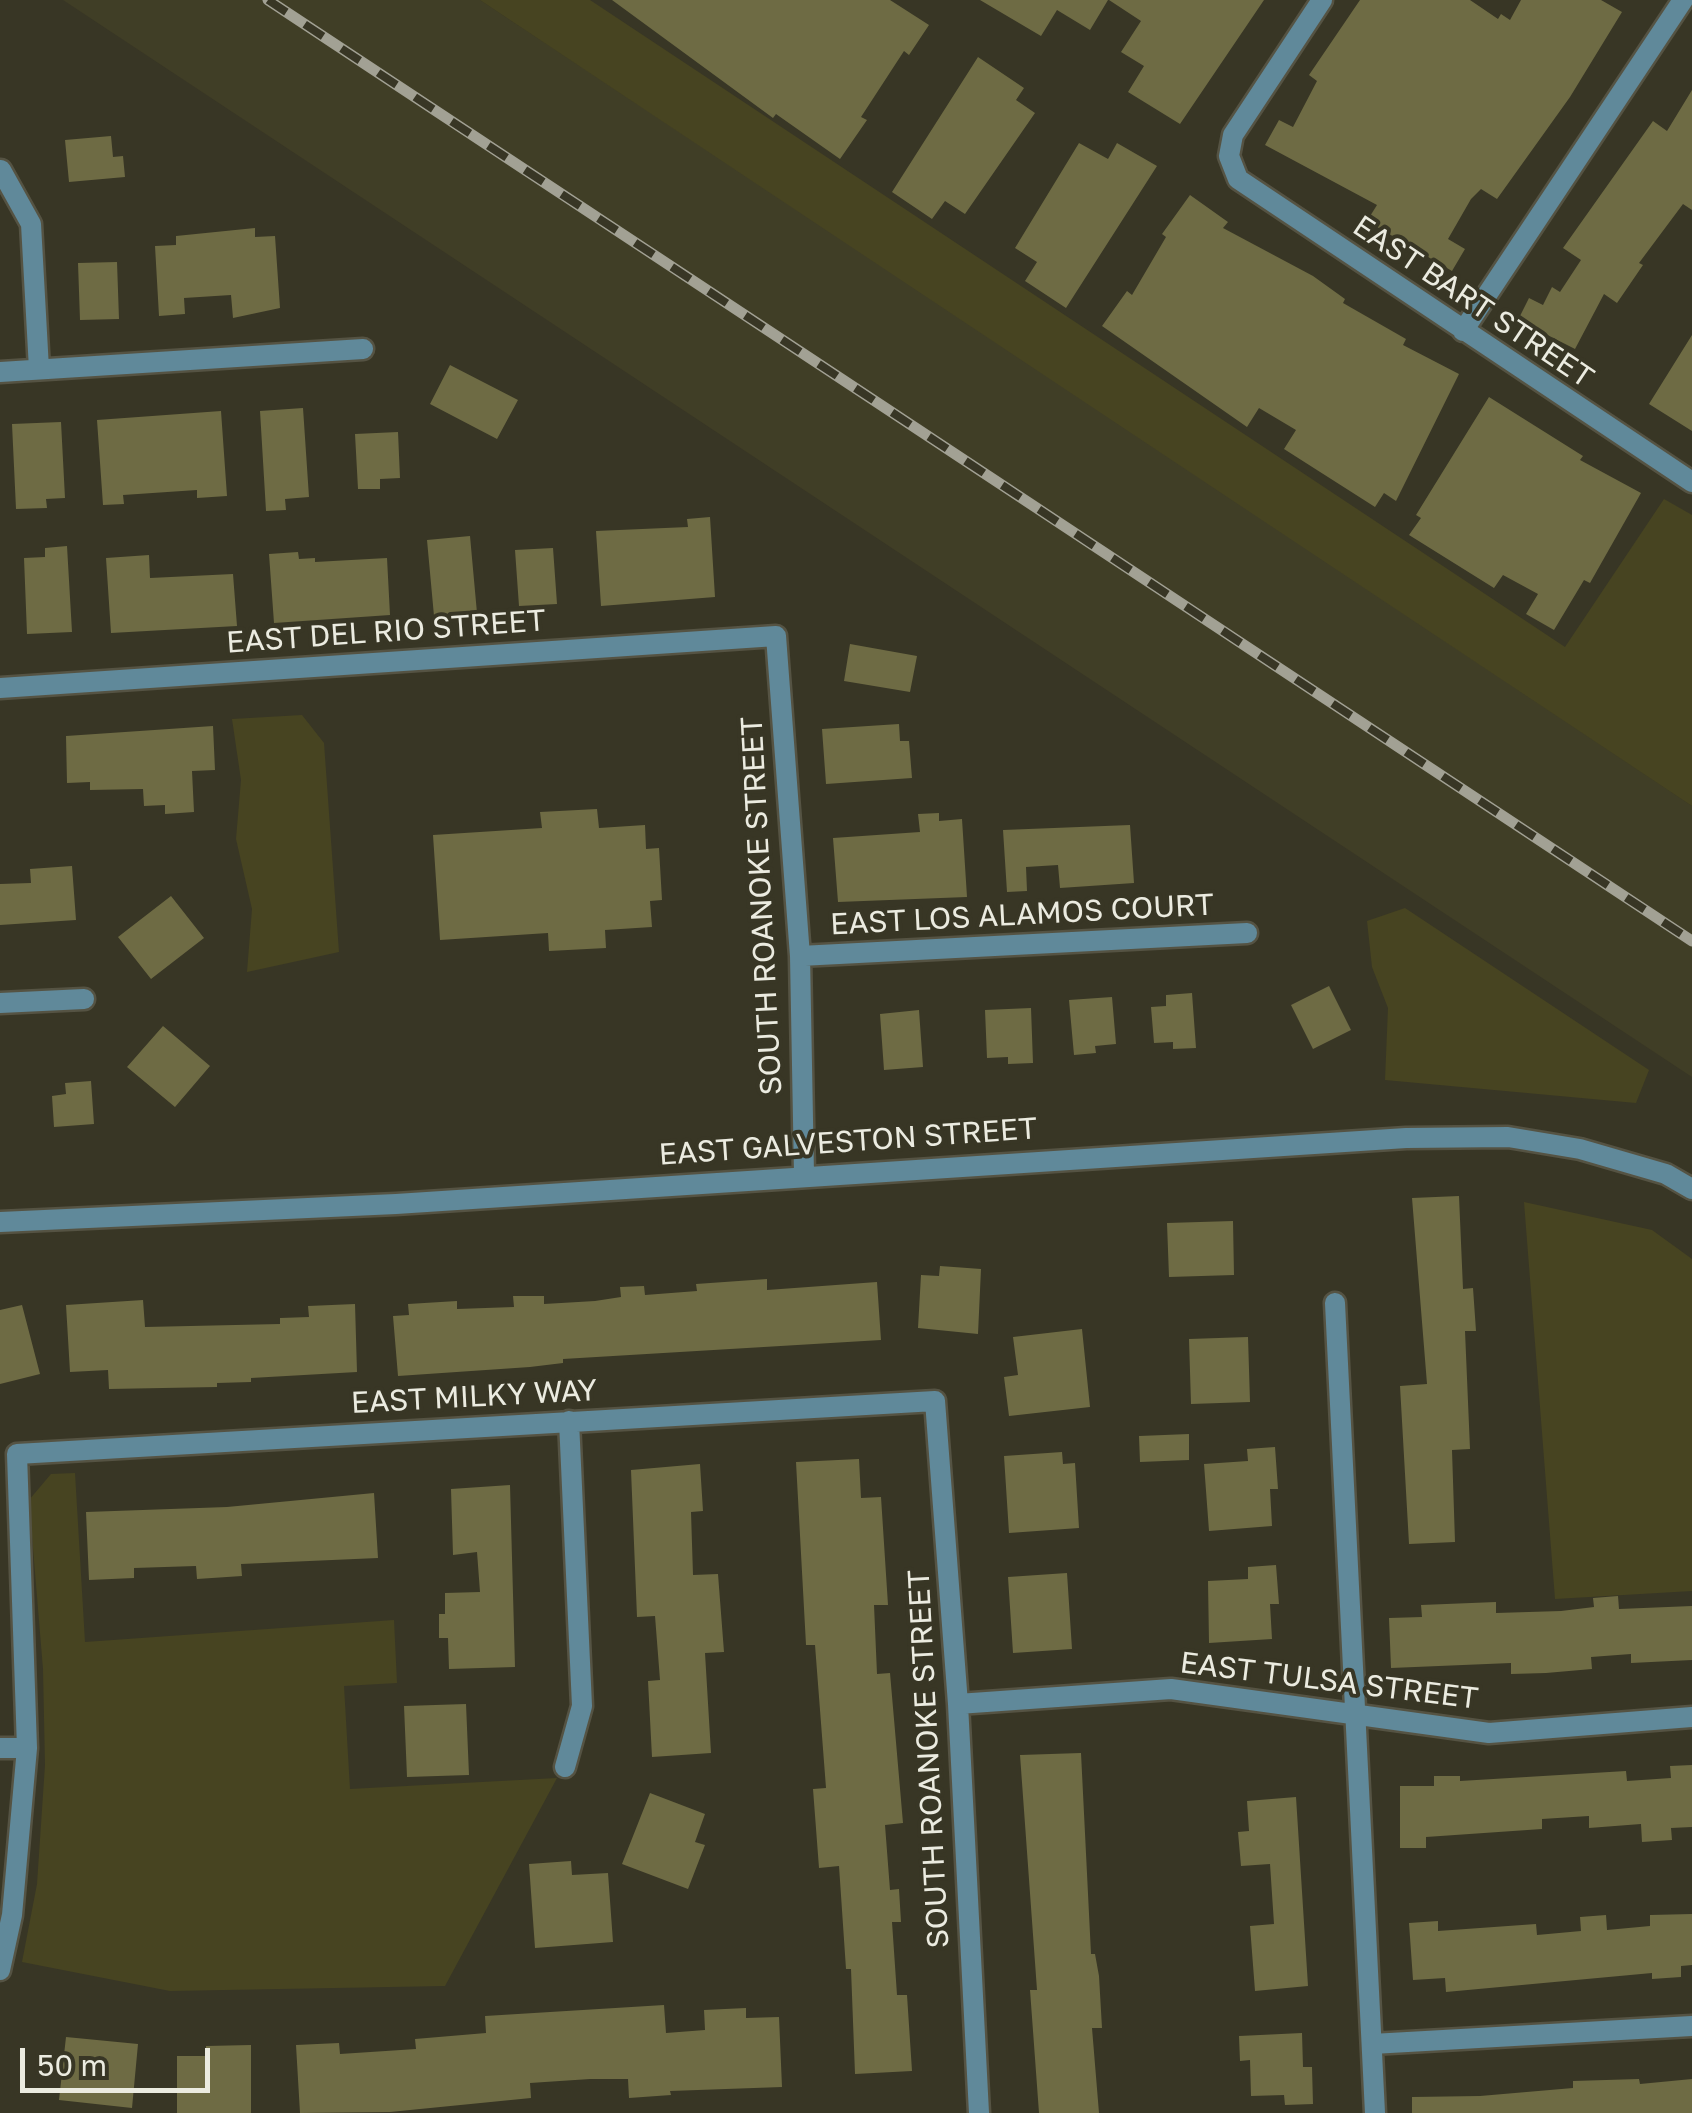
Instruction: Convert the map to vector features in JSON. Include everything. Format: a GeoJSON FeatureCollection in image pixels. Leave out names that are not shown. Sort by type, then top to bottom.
{"type":"FeatureCollection","features":[{"type":"Feature","properties":{"kind":"street","name":"EAST BART STREET"},"geometry":{"type":"LineString","coordinates":[[1322,0],[1230,142],[1230,163],[1248,188],[1692,482]]}},
{"type":"Feature","properties":{"kind":"street"},"geometry":{"type":"LineString","coordinates":[[1463,331],[1682,0]]}},
{"type":"Feature","properties":{"kind":"street"},"geometry":{"type":"LineString","coordinates":[[1,170],[31,224],[39,369]]}},
{"type":"Feature","properties":{"kind":"street"},"geometry":{"type":"LineString","coordinates":[[0,372],[363,349]]}},
{"type":"Feature","properties":{"kind":"street","name":"EAST DEL RIO STREET"},"geometry":{"type":"LineString","coordinates":[[0,688],[776,636]]}},
{"type":"Feature","properties":{"kind":"street","name":"SOUTH ROANOKE STREET"},"geometry":{"type":"LineString","coordinates":[[776,636],[800,956],[804,1174]]}},
{"type":"Feature","properties":{"kind":"street","name":"EAST LOS ALAMOS COURT"},"geometry":{"type":"LineString","coordinates":[[800,956],[1247,933]]}},
{"type":"Feature","properties":{"kind":"street"},"geometry":{"type":"LineString","coordinates":[[0,1003],[84,998]]}},
{"type":"Feature","properties":{"kind":"street","name":"EAST GALVESTON STREET"},"geometry":{"type":"LineString","coordinates":[[0,1222],[396,1204],[804,1174],[1387,1139],[1508,1137],[1580,1148],[1666,1174],[1692,1189]]}},
{"type":"Feature","properties":{"kind":"street"},"geometry":{"type":"LineString","coordinates":[[1336,1304],[1375,2113]]}},
{"type":"Feature","properties":{"kind":"street","name":"SOUTH ROANOKE STREET"},"geometry":{"type":"LineString","coordinates":[[936,1401],[958,1704],[979,2113]]}},
{"type":"Feature","properties":{"kind":"street","name":"EAST MILKY WAY"},"geometry":{"type":"LineString","coordinates":[[27,1748],[17,1454],[936,1401]]}},
{"type":"Feature","properties":{"kind":"street"},"geometry":{"type":"LineString","coordinates":[[565,1767],[582,1706],[569,1421]]}},
{"type":"Feature","properties":{"kind":"street","name":"EAST TULSA STREET"},"geometry":{"type":"LineString","coordinates":[[958,1704],[1171,1689],[1489,1732],[1692,1717]]}},
{"type":"Feature","properties":{"kind":"street"},"geometry":{"type":"LineString","coordinates":[[0,1748],[27,1748],[12,1915],[0,1970]]}},
{"type":"Feature","properties":{"kind":"street"},"geometry":{"type":"LineString","coordinates":[[1372,2044],[1692,2026]]}},
{"type":"Feature","properties":{"kind":"shaded area"},"geometry":{"type":"Polygon","coordinates":[[[63,0],[480,0],[1040,370],[1692,806],[1692,1077],[63,0]]]}},
{"type":"Feature","properties":{"kind":"shaded area"},"geometry":{"type":"Polygon","coordinates":[[[480,0],[590,0],[1565,647],[1664,499],[1692,515],[1692,806],[480,0]]]}},
{"type":"Feature","properties":{"kind":"shaded area"},"geometry":{"type":"Polygon","coordinates":[[[302,715],[324,743],[339,952],[247,972],[252,909],[236,839],[241,780],[232,719],[302,715]]]}},
{"type":"Feature","properties":{"kind":"shaded area"},"geometry":{"type":"Polygon","coordinates":[[[1405,908],[1649,1070],[1636,1103],[1385,1080],[1388,1008],[1372,967],[1367,921],[1405,908]]]}},
{"type":"Feature","properties":{"kind":"shaded area"},"geometry":{"type":"Polygon","coordinates":[[[1524,1202],[1652,1230],[1692,1259],[1692,1591],[1555,1599],[1524,1202]]]}},
{"type":"Feature","properties":{"kind":"shaded area"},"geometry":{"type":"Polygon","coordinates":[[[75,1473],[85,1642],[394,1620],[397,1683],[344,1686],[350,1789],[557,1778],[445,1986],[170,1991],[22,1962],[37,1884],[45,1765],[43,1669],[29,1500],[51,1474],[75,1473]]]}},
{"type":"Feature","properties":{"kind":"building"},"geometry":{"type":"Polygon","coordinates":[[[612,0],[890,0],[929,25],[909,55],[904,51],[861,117],[867,120],[840,159],[776,114],[773,118],[612,0]]]}},
{"type":"Feature","properties":{"kind":"building"},"geometry":{"type":"Polygon","coordinates":[[[980,0],[1108,0],[1090,30],[1057,10],[1041,36],[980,0]]]}},
{"type":"Feature","properties":{"kind":"building"},"geometry":{"type":"Polygon","coordinates":[[[1109,0],[1264,0],[1180,124],[1128,92],[1144,66],[1121,52],[1141,21],[1109,0]]]}},
{"type":"Feature","properties":{"kind":"building"},"geometry":{"type":"Polygon","coordinates":[[[1360,0],[1470,0],[1498,19],[1501,14],[1510,20],[1521,0],[1601,0],[1622,12],[1570,97],[1497,199],[1481,189],[1471,199],[1448,239],[1465,249],[1452,271],[1367,221],[1377,205],[1265,145],[1279,120],[1293,127],[1317,81],[1309,75],[1360,0]]]}},
{"type":"Feature","properties":{"kind":"building"},"geometry":{"type":"Polygon","coordinates":[[[978,57],[1024,88],[1016,100],[1035,113],[965,214],[945,201],[932,219],[892,192],[978,57]]]}},
{"type":"Feature","properties":{"kind":"building"},"geometry":{"type":"Polygon","coordinates":[[[1692,90],[1692,210],[1683,204],[1639,263],[1643,265],[1617,303],[1604,294],[1575,349],[1518,320],[1529,298],[1543,305],[1552,287],[1560,292],[1581,260],[1563,248],[1653,121],[1667,131],[1692,90]]]}},
{"type":"Feature","properties":{"kind":"building"},"geometry":{"type":"Polygon","coordinates":[[[111,136],[113,157],[123,156],[125,177],[69,182],[65,140],[111,136]]]}},
{"type":"Feature","properties":{"kind":"building"},"geometry":{"type":"Polygon","coordinates":[[[1079,143],[1108,159],[1117,143],[1157,166],[1066,308],[1025,281],[1037,262],[1015,248],[1079,143]]]}},
{"type":"Feature","properties":{"kind":"building"},"geometry":{"type":"Polygon","coordinates":[[[1190,195],[1228,222],[1223,228],[1313,276],[1345,299],[1343,303],[1406,339],[1403,345],[1459,374],[1396,501],[1384,493],[1375,507],[1284,449],[1296,430],[1259,408],[1247,427],[1102,326],[1127,291],[1132,295],[1166,237],[1162,234],[1190,195]]]}},
{"type":"Feature","properties":{"kind":"building"},"geometry":{"type":"Polygon","coordinates":[[[255,228],[255,237],[275,236],[280,308],[233,318],[231,295],[184,298],[185,314],[159,316],[155,246],[176,245],[176,236],[255,228]]]}},
{"type":"Feature","properties":{"kind":"building"},"geometry":{"type":"Polygon","coordinates":[[[117,262],[119,319],[80,320],[78,263],[117,262]]]}},
{"type":"Feature","properties":{"kind":"building"},"geometry":{"type":"Polygon","coordinates":[[[1692,335],[1692,431],[1649,404],[1692,335]]]}},
{"type":"Feature","properties":{"kind":"building"},"geometry":{"type":"Polygon","coordinates":[[[450,365],[518,400],[497,439],[430,404],[450,365]]]}},
{"type":"Feature","properties":{"kind":"building"},"geometry":{"type":"Polygon","coordinates":[[[1489,397],[1583,456],[1580,460],[1641,493],[1590,583],[1584,580],[1554,630],[1526,614],[1538,594],[1503,575],[1494,588],[1409,535],[1421,518],[1416,515],[1489,397]]]}},
{"type":"Feature","properties":{"kind":"building"},"geometry":{"type":"Polygon","coordinates":[[[303,408],[309,497],[285,499],[286,510],[266,511],[260,411],[303,408]]]}},
{"type":"Feature","properties":{"kind":"building"},"geometry":{"type":"Polygon","coordinates":[[[221,411],[227,496],[197,498],[197,490],[123,495],[124,504],[103,505],[97,420],[221,411]]]}},
{"type":"Feature","properties":{"kind":"building"},"geometry":{"type":"Polygon","coordinates":[[[61,422],[65,498],[46,499],[47,508],[16,509],[12,424],[61,422]]]}},
{"type":"Feature","properties":{"kind":"building"},"geometry":{"type":"Polygon","coordinates":[[[398,432],[400,478],[380,479],[380,489],[358,489],[355,434],[398,432]]]}},
{"type":"Feature","properties":{"kind":"building"},"geometry":{"type":"Polygon","coordinates":[[[710,517],[715,597],[601,606],[596,531],[688,527],[687,519],[710,517]]]}},
{"type":"Feature","properties":{"kind":"building"},"geometry":{"type":"Polygon","coordinates":[[[470,536],[477,613],[434,616],[427,540],[470,536]]]}},
{"type":"Feature","properties":{"kind":"building"},"geometry":{"type":"Polygon","coordinates":[[[67,546],[72,632],[27,634],[24,558],[45,557],[45,548],[67,546]]]}},
{"type":"Feature","properties":{"kind":"building"},"geometry":{"type":"Polygon","coordinates":[[[553,548],[557,604],[519,606],[515,550],[553,548]]]}},
{"type":"Feature","properties":{"kind":"building"},"geometry":{"type":"Polygon","coordinates":[[[298,552],[299,559],[315,558],[315,562],[387,558],[390,615],[274,623],[269,554],[298,552]]]}},
{"type":"Feature","properties":{"kind":"building"},"geometry":{"type":"Polygon","coordinates":[[[149,555],[150,578],[233,574],[237,626],[111,633],[106,558],[149,555]]]}},
{"type":"Feature","properties":{"kind":"building"},"geometry":{"type":"Polygon","coordinates":[[[850,644],[917,656],[910,692],[844,681],[850,644]]]}},
{"type":"Feature","properties":{"kind":"building"},"geometry":{"type":"Polygon","coordinates":[[[899,724],[900,741],[909,741],[912,778],[826,784],[822,729],[899,724]]]}},
{"type":"Feature","properties":{"kind":"building"},"geometry":{"type":"Polygon","coordinates":[[[213,726],[215,770],[192,771],[194,812],[165,814],[165,805],[144,806],[143,789],[90,790],[90,782],[67,783],[66,736],[213,726]]]}},
{"type":"Feature","properties":{"kind":"building"},"geometry":{"type":"Polygon","coordinates":[[[597,809],[599,828],[645,825],[646,849],[659,848],[662,900],[650,901],[652,927],[605,930],[606,948],[549,951],[548,933],[440,940],[433,835],[542,828],[540,812],[597,809]]]}},
{"type":"Feature","properties":{"kind":"building"},"geometry":{"type":"Polygon","coordinates":[[[939,813],[939,821],[962,819],[967,897],[838,902],[833,838],[920,832],[918,814],[939,813]]]}},
{"type":"Feature","properties":{"kind":"building"},"geometry":{"type":"Polygon","coordinates":[[[1130,825],[1134,883],[1060,888],[1058,865],[1026,867],[1027,891],[1007,892],[1003,830],[1130,825]]]}},
{"type":"Feature","properties":{"kind":"building"},"geometry":{"type":"Polygon","coordinates":[[[72,866],[76,920],[0,925],[0,884],[31,883],[30,869],[72,866]]]}},
{"type":"Feature","properties":{"kind":"building"},"geometry":{"type":"Polygon","coordinates":[[[171,896],[204,938],[151,979],[118,937],[171,896]]]}},
{"type":"Feature","properties":{"kind":"building"},"geometry":{"type":"Polygon","coordinates":[[[1329,986],[1351,1030],[1313,1049],[1291,1005],[1329,986]]]}},
{"type":"Feature","properties":{"kind":"building"},"geometry":{"type":"Polygon","coordinates":[[[1192,993],[1196,1048],[1173,1049],[1173,1042],[1154,1043],[1151,1007],[1166,1006],[1166,995],[1192,993]]]}},
{"type":"Feature","properties":{"kind":"building"},"geometry":{"type":"Polygon","coordinates":[[[1112,997],[1116,1044],[1095,1046],[1096,1053],[1074,1055],[1069,1000],[1112,997]]]}},
{"type":"Feature","properties":{"kind":"building"},"geometry":{"type":"Polygon","coordinates":[[[1031,1008],[1033,1063],[1008,1064],[1008,1057],[987,1058],[985,1010],[1031,1008]]]}},
{"type":"Feature","properties":{"kind":"building"},"geometry":{"type":"Polygon","coordinates":[[[919,1010],[923,1067],[884,1070],[880,1014],[919,1010]]]}},
{"type":"Feature","properties":{"kind":"building"},"geometry":{"type":"Polygon","coordinates":[[[163,1026],[210,1066],[175,1107],[127,1067],[163,1026]]]}},
{"type":"Feature","properties":{"kind":"building"},"geometry":{"type":"Polygon","coordinates":[[[91,1081],[94,1124],[54,1127],[52,1096],[66,1094],[65,1083],[91,1081]]]}},
{"type":"Feature","properties":{"kind":"building"},"geometry":{"type":"Polygon","coordinates":[[[1459,1196],[1463,1289],[1473,1288],[1476,1331],[1465,1331],[1470,1449],[1452,1450],[1455,1542],[1409,1544],[1400,1386],[1427,1384],[1412,1198],[1459,1196]]]}},
{"type":"Feature","properties":{"kind":"building"},"geometry":{"type":"Polygon","coordinates":[[[1233,1221],[1234,1275],[1169,1277],[1167,1223],[1233,1221]]]}},
{"type":"Feature","properties":{"kind":"building"},"geometry":{"type":"Polygon","coordinates":[[[940,1266],[981,1269],[978,1334],[918,1328],[921,1275],[939,1276],[940,1266]]]}},
{"type":"Feature","properties":{"kind":"building"},"geometry":{"type":"Polygon","coordinates":[[[767,1279],[767,1290],[877,1282],[881,1340],[563,1359],[563,1363],[530,1367],[398,1376],[393,1316],[409,1315],[408,1304],[457,1301],[457,1309],[514,1307],[513,1296],[544,1296],[544,1304],[595,1301],[621,1297],[620,1287],[644,1286],[645,1295],[697,1291],[696,1284],[767,1279]]]}},
{"type":"Feature","properties":{"kind":"building"},"geometry":{"type":"Polygon","coordinates":[[[143,1300],[145,1327],[280,1324],[280,1318],[309,1317],[308,1306],[355,1304],[357,1372],[251,1378],[251,1382],[217,1383],[217,1387],[109,1389],[108,1370],[70,1372],[66,1305],[143,1300]]]}},
{"type":"Feature","properties":{"kind":"building"},"geometry":{"type":"Polygon","coordinates":[[[22,1305],[40,1374],[0,1384],[0,1310],[22,1305]]]}},
{"type":"Feature","properties":{"kind":"building"},"geometry":{"type":"Polygon","coordinates":[[[1082,1329],[1090,1407],[1009,1416],[1004,1377],[1018,1375],[1013,1337],[1082,1329]]]}},
{"type":"Feature","properties":{"kind":"building"},"geometry":{"type":"Polygon","coordinates":[[[1248,1337],[1250,1402],[1191,1404],[1189,1339],[1248,1337]]]}},
{"type":"Feature","properties":{"kind":"building"},"geometry":{"type":"Polygon","coordinates":[[[1189,1434],[1189,1460],[1140,1462],[1139,1436],[1189,1434]]]}},
{"type":"Feature","properties":{"kind":"building"},"geometry":{"type":"Polygon","coordinates":[[[1275,1447],[1278,1489],[1270,1489],[1272,1526],[1209,1531],[1204,1464],[1248,1461],[1247,1449],[1275,1447]]]}},
{"type":"Feature","properties":{"kind":"building"},"geometry":{"type":"Polygon","coordinates":[[[1062,1452],[1063,1464],[1075,1463],[1079,1528],[1009,1533],[1004,1456],[1062,1452]]]}},
{"type":"Feature","properties":{"kind":"building"},"geometry":{"type":"Polygon","coordinates":[[[859,1459],[861,1498],[881,1497],[888,1605],[874,1605],[877,1674],[890,1673],[903,1823],[885,1825],[890,1890],[899,1889],[901,1922],[892,1922],[897,1995],[907,1995],[912,2071],[855,2074],[851,1969],[846,1969],[839,1866],[819,1868],[813,1789],[826,1788],[815,1645],[806,1645],[796,1462],[859,1459]]]}},
{"type":"Feature","properties":{"kind":"building"},"geometry":{"type":"Polygon","coordinates":[[[700,1464],[703,1511],[691,1512],[693,1575],[718,1574],[724,1652],[705,1653],[711,1753],[652,1757],[648,1681],[660,1680],[655,1616],[637,1617],[631,1470],[700,1464]]]}},
{"type":"Feature","properties":{"kind":"building"},"geometry":{"type":"Polygon","coordinates":[[[510,1485],[515,1667],[449,1669],[448,1638],[439,1638],[439,1614],[445,1614],[445,1593],[480,1592],[477,1552],[453,1555],[451,1489],[510,1485]]]}},
{"type":"Feature","properties":{"kind":"building"},"geometry":{"type":"Polygon","coordinates":[[[374,1493],[378,1558],[241,1564],[242,1576],[197,1579],[196,1566],[134,1568],[134,1578],[89,1580],[86,1512],[227,1507],[374,1493]]]}},
{"type":"Feature","properties":{"kind":"building"},"geometry":{"type":"Polygon","coordinates":[[[1276,1565],[1279,1604],[1270,1604],[1272,1639],[1209,1643],[1208,1581],[1248,1579],[1248,1567],[1276,1565]]]}},
{"type":"Feature","properties":{"kind":"building"},"geometry":{"type":"Polygon","coordinates":[[[1067,1573],[1072,1649],[1013,1653],[1008,1577],[1067,1573]]]}},
{"type":"Feature","properties":{"kind":"building"},"geometry":{"type":"Polygon","coordinates":[[[1618,1596],[1619,1609],[1692,1606],[1692,1660],[1631,1663],[1631,1654],[1591,1657],[1592,1669],[1511,1674],[1511,1663],[1391,1668],[1389,1618],[1422,1617],[1421,1605],[1496,1602],[1496,1613],[1561,1611],[1594,1607],[1593,1598],[1618,1596]]]}},
{"type":"Feature","properties":{"kind":"building"},"geometry":{"type":"Polygon","coordinates":[[[466,1704],[469,1775],[407,1777],[404,1706],[466,1704]]]}},
{"type":"Feature","properties":{"kind":"building"},"geometry":{"type":"Polygon","coordinates":[[[1081,1753],[1091,1954],[1095,1954],[1099,1976],[1102,2028],[1092,2028],[1099,2113],[1039,2113],[1030,1990],[1037,1990],[1020,1755],[1081,1753]]]}},
{"type":"Feature","properties":{"kind":"building"},"geometry":{"type":"Polygon","coordinates":[[[1692,1765],[1692,1827],[1671,1828],[1672,1840],[1642,1842],[1641,1824],[1589,1828],[1589,1816],[1542,1819],[1542,1829],[1426,1837],[1426,1848],[1400,1848],[1400,1786],[1434,1786],[1434,1776],[1460,1776],[1460,1781],[1626,1771],[1627,1781],[1671,1778],[1670,1766],[1692,1765]]]}},
{"type":"Feature","properties":{"kind":"building"},"geometry":{"type":"Polygon","coordinates":[[[650,1793],[705,1814],[695,1842],[705,1845],[688,1889],[622,1864],[650,1793]]]}},
{"type":"Feature","properties":{"kind":"building"},"geometry":{"type":"Polygon","coordinates":[[[1296,1797],[1308,1986],[1255,1991],[1250,1926],[1274,1924],[1270,1864],[1241,1866],[1238,1832],[1249,1831],[1247,1801],[1296,1797]]]}},
{"type":"Feature","properties":{"kind":"building"},"geometry":{"type":"Polygon","coordinates":[[[571,1861],[572,1875],[608,1873],[613,1942],[535,1948],[529,1864],[571,1861]]]}},
{"type":"Feature","properties":{"kind":"building"},"geometry":{"type":"Polygon","coordinates":[[[1692,1914],[1692,1965],[1681,1966],[1681,1977],[1652,1979],[1652,1973],[1446,1992],[1445,1978],[1413,1980],[1409,1923],[1438,1921],[1438,1931],[1536,1924],[1537,1935],[1581,1931],[1580,1917],[1606,1915],[1607,1930],[1650,1926],[1650,1915],[1692,1914]]]}},
{"type":"Feature","properties":{"kind":"building"},"geometry":{"type":"Polygon","coordinates":[[[664,2005],[666,2033],[705,2030],[704,2010],[746,2008],[746,2018],[779,2017],[782,2087],[670,2091],[671,2095],[629,2098],[628,2079],[590,2079],[530,2083],[531,2098],[390,2112],[300,2113],[296,2045],[339,2043],[340,2054],[416,2049],[415,2039],[486,2033],[485,2016],[664,2005]]]}},
{"type":"Feature","properties":{"kind":"building"},"geometry":{"type":"Polygon","coordinates":[[[1302,2033],[1303,2067],[1312,2067],[1313,2104],[1285,2105],[1284,2095],[1251,2096],[1250,2060],[1240,2061],[1239,2036],[1302,2033]]]}},
{"type":"Feature","properties":{"kind":"building"},"geometry":{"type":"Polygon","coordinates":[[[66,2037],[138,2044],[132,2108],[59,2100],[66,2037]]]}},
{"type":"Feature","properties":{"kind":"building"},"geometry":{"type":"Polygon","coordinates":[[[251,2045],[251,2113],[177,2113],[177,2056],[206,2056],[206,2046],[251,2045]]]}},
{"type":"Feature","properties":{"kind":"building"},"geometry":{"type":"Polygon","coordinates":[[[1639,2079],[1640,2084],[1692,2079],[1692,2113],[1412,2113],[1412,2097],[1480,2096],[1573,2088],[1573,2081],[1639,2079]]]}},
{"type":"Feature","properties":{"kind":"railway"},"geometry":{"type":"LineString","coordinates":[[268,0],[1692,941]]}}]}
